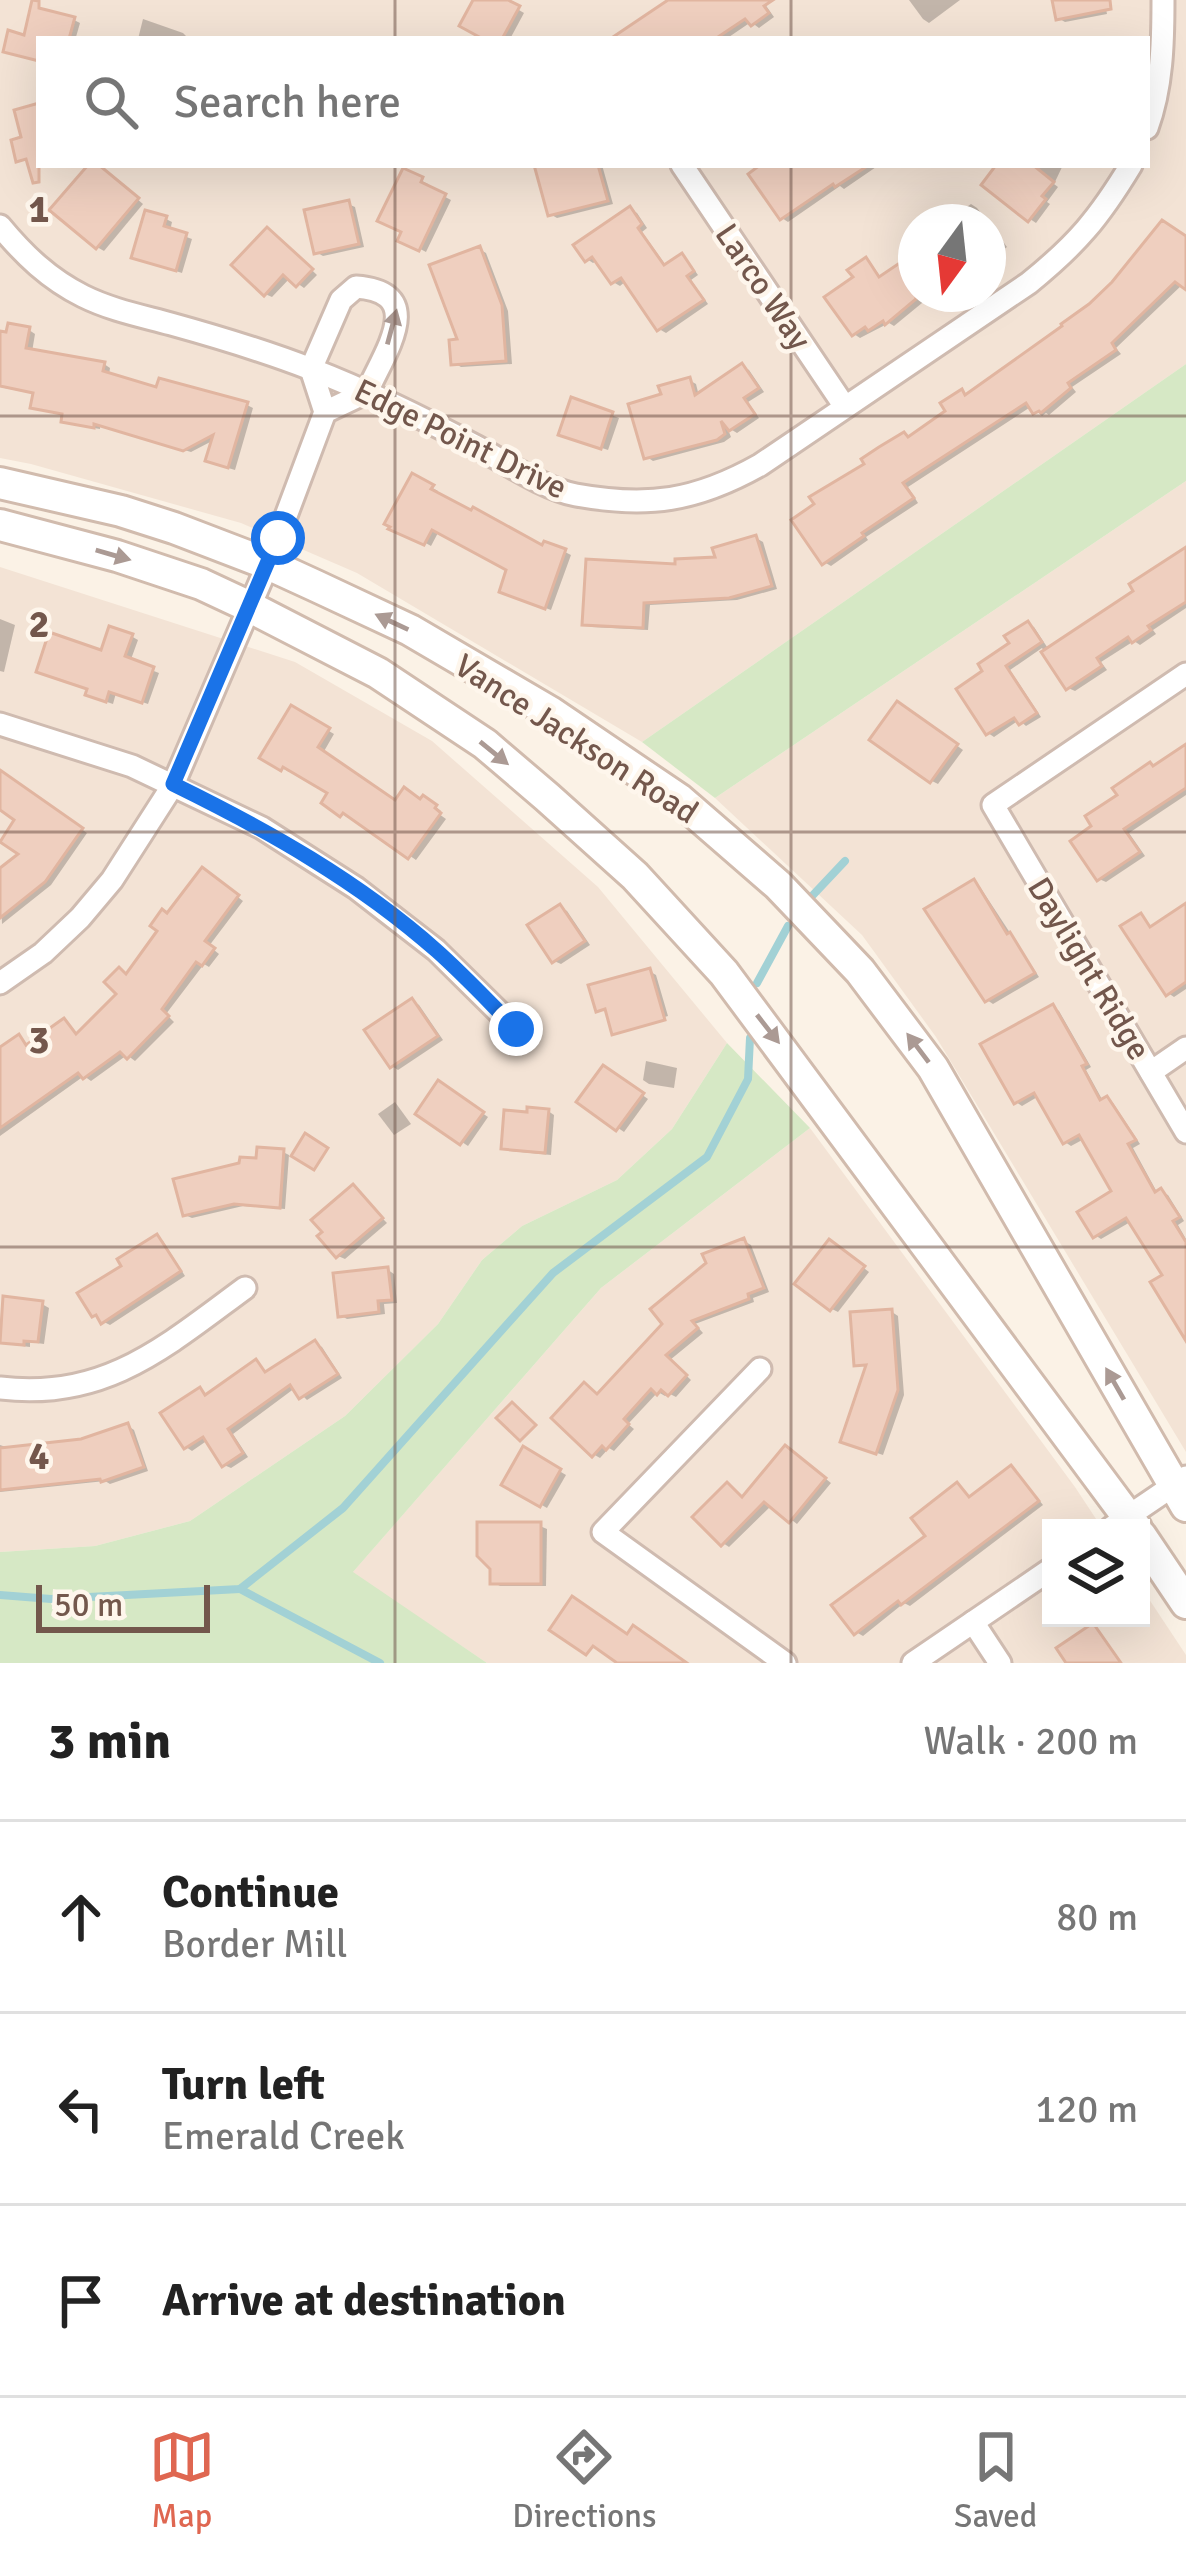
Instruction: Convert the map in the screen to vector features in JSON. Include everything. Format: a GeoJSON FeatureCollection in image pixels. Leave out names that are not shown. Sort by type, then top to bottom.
{"type":"FeatureCollection","features":[{"type":"Feature","properties":{"kind":"main road","name":"Vance Jackson Road"},"geometry":{"type":"LineString","coordinates":[[0,483],[139,516],[268,564],[410,630],[550,712],[680,800],[778,885],[860,971],[933,1068],[1182,1490]]}},
{"type":"Feature","properties":{"kind":"main road","name":"Vance Jackson Road"},"geometry":{"type":"LineString","coordinates":[[0,525],[201,584],[378,673],[485,744],[635,876],[724,973],[1123,1519]]}},
{"type":"Feature","properties":{"kind":"main road","name":"Vance Jackson Road"},"geometry":{"type":"LineString","coordinates":[[1150,1555],[1186,1603]]}},
{"type":"Feature","properties":{"kind":"street"},"geometry":{"type":"LineString","coordinates":[[1150,120],[1162,50],[1163,0]]}},
{"type":"Feature","properties":{"kind":"street"},"geometry":{"type":"LineString","coordinates":[[1162,50],[1186,52]]}},
{"type":"Feature","properties":{"kind":"street","name":"Larco Way"},"geometry":{"type":"LineString","coordinates":[[684,168],[845,406]]}},
{"type":"Feature","properties":{"kind":"street","name":"Edge Point Drive"},"geometry":{"type":"LineString","coordinates":[[0,226],[39,268],[104,306],[311,368],[568,494],[638,502],[683,498],[725,484],[760,465],[1028,283],[1067,252],[1104,210],[1129,168]]}},
{"type":"Feature","properties":{"kind":"street"},"geometry":{"type":"LineString","coordinates":[[0,983],[80,918],[112,880],[173,784],[268,564],[325,412],[311,368],[341,300],[356,287],[374,288],[397,306],[398,320],[367,392],[325,412]]}},
{"type":"Feature","properties":{"kind":"street","name":"Daylight Ridge"},"geometry":{"type":"LineString","coordinates":[[1186,674],[993,805],[1186,1132]]}},
{"type":"Feature","properties":{"kind":"street"},"geometry":{"type":"LineString","coordinates":[[0,724],[132,766],[262,828],[356,888],[436,950],[516,1029]]}},
{"type":"Feature","properties":{"kind":"street"},"geometry":{"type":"LineString","coordinates":[[1151,1072],[1186,1048]]}},
{"type":"Feature","properties":{"kind":"street"},"geometry":{"type":"LineString","coordinates":[[0,1388],[64,1389],[107,1378],[156,1354],[245,1288]]}},
{"type":"Feature","properties":{"kind":"street"},"geometry":{"type":"LineString","coordinates":[[760,1369],[603,1532],[784,1663]]}},
{"type":"Feature","properties":{"kind":"street"},"geometry":{"type":"LineString","coordinates":[[1140,1519],[1182,1490]]}},
{"type":"Feature","properties":{"kind":"street"},"geometry":{"type":"LineString","coordinates":[[913,1663],[1042,1575]]}},
{"type":"Feature","properties":{"kind":"street"},"geometry":{"type":"LineString","coordinates":[[973,1622],[1000,1663]]}},
{"type":"Feature","properties":{"kind":"shaded area"},"geometry":{"type":"Polygon","coordinates":[[[0,0],[1186,0],[1186,364],[642,742],[357,573],[241,523],[0,458],[0,0]]]}},
{"type":"Feature","properties":{"kind":"shaded area"},"geometry":{"type":"Polygon","coordinates":[[[1186,481],[1186,1452],[936,1037],[862,935],[715,798],[1186,481]]]}},
{"type":"Feature","properties":{"kind":"shaded area"},"geometry":{"type":"Polygon","coordinates":[[[0,567],[295,662],[432,741],[598,887],[727,1043],[672,1129],[617,1180],[522,1226],[482,1260],[438,1324],[345,1416],[190,1521],[95,1546],[0,1552],[0,567]]]}},
{"type":"Feature","properties":{"kind":"shaded area"},"geometry":{"type":"Polygon","coordinates":[[[810,1128],[1096,1519],[1042,1519],[1042,1627],[1150,1627],[1150,1601],[1186,1655],[1186,1663],[487,1663],[352,1573],[601,1288],[810,1128]]]}},
{"type":"Feature","properties":{"kind":"green space"},"geometry":{"type":"Polygon","coordinates":[[[1186,364],[1186,481],[715,798],[642,742],[1186,364]]]}},
{"type":"Feature","properties":{"kind":"green space"},"geometry":{"type":"Polygon","coordinates":[[[727,1043],[810,1128],[601,1288],[353,1572],[487,1663],[0,1663],[0,1552],[95,1546],[190,1521],[345,1416],[438,1324],[482,1260],[522,1226],[617,1180],[672,1129],[727,1043]]]}},
{"type":"Feature","properties":{"kind":"building"},"geometry":{"type":"Polygon","coordinates":[[[32,0],[39,1],[39,8],[75,17],[70,36],[36,36],[36,60],[3,52],[8,30],[24,35],[32,0]]]}},
{"type":"Feature","properties":{"kind":"building"},"geometry":{"type":"Polygon","coordinates":[[[473,0],[508,0],[520,6],[504,36],[477,36],[459,26],[473,0]]]}},
{"type":"Feature","properties":{"kind":"building"},"geometry":{"type":"Polygon","coordinates":[[[668,0],[773,0],[764,6],[769,13],[751,26],[745,19],[720,36],[614,36],[668,0]]]}},
{"type":"Feature","properties":{"kind":"building"},"geometry":{"type":"Polygon","coordinates":[[[1052,0],[1110,0],[1111,9],[1056,20],[1052,0]]]}},
{"type":"Feature","properties":{"kind":"building"},"geometry":{"type":"Polygon","coordinates":[[[36,104],[39,182],[33,183],[26,159],[16,162],[11,140],[21,137],[14,110],[36,104]]]}},
{"type":"Feature","properties":{"kind":"building"},"geometry":{"type":"Polygon","coordinates":[[[85,168],[103,168],[139,198],[96,249],[49,210],[85,168]]]}},
{"type":"Feature","properties":{"kind":"building"},"geometry":{"type":"Polygon","coordinates":[[[403,168],[446,194],[419,251],[397,241],[401,232],[377,221],[403,168]]]}},
{"type":"Feature","properties":{"kind":"building"},"geometry":{"type":"Polygon","coordinates":[[[535,168],[599,168],[608,201],[548,216],[535,168]]]}},
{"type":"Feature","properties":{"kind":"building"},"geometry":{"type":"Polygon","coordinates":[[[756,168],[864,168],[780,220],[748,174],[756,168]]]}},
{"type":"Feature","properties":{"kind":"building"},"geometry":{"type":"Polygon","coordinates":[[[994,168],[1037,168],[1054,182],[1028,222],[981,185],[994,168]]]}},
{"type":"Feature","properties":{"kind":"building"},"geometry":{"type":"Polygon","coordinates":[[[349,200],[359,244],[314,254],[304,210],[349,200]]]}},
{"type":"Feature","properties":{"kind":"building"},"geometry":{"type":"Polygon","coordinates":[[[630,206],[642,224],[638,228],[664,265],[682,253],[694,271],[687,276],[704,300],[657,331],[621,278],[611,284],[592,257],[585,262],[573,245],[630,206]]]}},
{"type":"Feature","properties":{"kind":"building"},"geometry":{"type":"Polygon","coordinates":[[[145,210],[167,216],[164,226],[187,233],[176,271],[131,258],[145,210]]]}},
{"type":"Feature","properties":{"kind":"building"},"geometry":{"type":"Polygon","coordinates":[[[1162,220],[1186,236],[1186,290],[1175,282],[1112,343],[1116,350],[1068,383],[1071,388],[1041,413],[1033,414],[1026,403],[903,483],[914,498],[822,565],[791,520],[814,504],[809,497],[864,464],[861,459],[879,447],[904,432],[908,437],[945,411],[940,403],[962,389],[965,395],[1062,326],[1112,282],[1162,220]]]}},
{"type":"Feature","properties":{"kind":"building"},"geometry":{"type":"Polygon","coordinates":[[[267,227],[313,269],[296,287],[283,275],[264,296],[231,265],[267,227]]]}},
{"type":"Feature","properties":{"kind":"building"},"geometry":{"type":"Polygon","coordinates":[[[480,246],[502,305],[506,361],[451,365],[449,340],[457,339],[429,265],[480,246]]]}},
{"type":"Feature","properties":{"kind":"building"},"geometry":{"type":"Polygon","coordinates":[[[866,257],[879,277],[898,264],[900,312],[885,325],[883,321],[868,331],[865,327],[852,336],[824,297],[853,277],[847,270],[866,257]]]}},
{"type":"Feature","properties":{"kind":"building"},"geometry":{"type":"Polygon","coordinates":[[[8,323],[30,327],[26,348],[105,362],[103,371],[156,387],[159,378],[248,402],[228,468],[205,461],[213,435],[183,451],[94,424],[94,428],[61,422],[62,414],[30,408],[33,393],[0,386],[0,331],[6,332],[8,323]]]}},
{"type":"Feature","properties":{"kind":"building"},"geometry":{"type":"Polygon","coordinates":[[[742,363],[759,388],[744,398],[755,414],[729,431],[721,421],[725,434],[717,440],[644,459],[628,404],[661,394],[658,386],[690,377],[695,395],[742,363]]]}},
{"type":"Feature","properties":{"kind":"building"},"geometry":{"type":"Polygon","coordinates":[[[571,397],[613,412],[601,449],[558,435],[571,397]]]}},
{"type":"Feature","properties":{"kind":"building"},"geometry":{"type":"Polygon","coordinates":[[[412,473],[471,510],[542,545],[544,541],[566,549],[545,609],[499,592],[506,570],[432,530],[424,545],[388,529],[384,524],[412,473]]]}},
{"type":"Feature","properties":{"kind":"building"},"geometry":{"type":"Polygon","coordinates":[[[756,535],[772,586],[729,598],[644,603],[643,628],[582,625],[586,559],[675,564],[675,559],[715,557],[712,548],[756,535]]]}},
{"type":"Feature","properties":{"kind":"building"},"geometry":{"type":"Polygon","coordinates":[[[1186,547],[1186,602],[1148,626],[1151,630],[1132,643],[1128,637],[1097,658],[1102,666],[1066,690],[1041,652],[1133,591],[1129,584],[1186,547]]]}},
{"type":"Feature","properties":{"kind":"building"},"geometry":{"type":"Polygon","coordinates":[[[1028,621],[1042,642],[1006,666],[1037,713],[1019,725],[1014,718],[986,735],[956,689],[982,671],[978,664],[1009,643],[1004,636],[1028,621]]]}},
{"type":"Feature","properties":{"kind":"building"},"geometry":{"type":"Polygon","coordinates":[[[109,626],[133,634],[125,656],[154,667],[142,703],[109,692],[106,702],[85,695],[87,689],[36,672],[49,632],[101,650],[109,626]]]}},
{"type":"Feature","properties":{"kind":"building"},"geometry":{"type":"Polygon","coordinates":[[[897,701],[958,744],[930,783],[869,740],[897,701]]]}},
{"type":"Feature","properties":{"kind":"building"},"geometry":{"type":"Polygon","coordinates":[[[291,705],[330,728],[318,747],[395,800],[404,787],[437,805],[441,813],[408,859],[321,803],[327,793],[259,758],[291,705]]]}},
{"type":"Feature","properties":{"kind":"building"},"geometry":{"type":"Polygon","coordinates":[[[1186,744],[1186,788],[1124,829],[1140,852],[1097,881],[1070,841],[1091,826],[1085,816],[1117,795],[1112,788],[1186,744]]]}},
{"type":"Feature","properties":{"kind":"building"},"geometry":{"type":"Polygon","coordinates":[[[0,770],[83,828],[45,882],[0,918],[0,868],[18,854],[0,842],[14,820],[0,810],[0,770]]]}},
{"type":"Feature","properties":{"kind":"building"},"geometry":{"type":"Polygon","coordinates":[[[202,867],[239,895],[205,941],[215,948],[202,966],[196,962],[162,1009],[169,1016],[127,1059],[120,1052],[83,1079],[78,1073],[0,1128],[0,1047],[19,1034],[26,1045],[64,1018],[76,1034],[116,994],[104,982],[119,967],[126,974],[157,931],[150,926],[162,909],[167,913],[202,867]]]}},
{"type":"Feature","properties":{"kind":"building"},"geometry":{"type":"Polygon","coordinates":[[[974,879],[1035,973],[985,1002],[924,909],[974,879]]]}},
{"type":"Feature","properties":{"kind":"building"},"geometry":{"type":"Polygon","coordinates":[[[1186,903],[1186,982],[1166,996],[1120,926],[1141,913],[1150,927],[1186,903]]]}},
{"type":"Feature","properties":{"kind":"building"},"geometry":{"type":"Polygon","coordinates":[[[560,904],[585,941],[552,963],[527,925],[560,904]]]}},
{"type":"Feature","properties":{"kind":"building"},"geometry":{"type":"Polygon","coordinates":[[[650,968],[665,1020],[612,1035],[605,1009],[596,1012],[588,985],[650,968]]]}},
{"type":"Feature","properties":{"kind":"building"},"geometry":{"type":"Polygon","coordinates":[[[412,998],[438,1036],[390,1068],[364,1030],[412,998]]]}},
{"type":"Feature","properties":{"kind":"building"},"geometry":{"type":"Polygon","coordinates":[[[1053,1004],[1087,1064],[1082,1066],[1100,1100],[1107,1096],[1136,1140],[1128,1144],[1155,1192],[1161,1188],[1180,1217],[1173,1221],[1186,1242],[1186,1341],[1150,1282],[1162,1275],[1126,1218],[1093,1238],[1077,1212],[1111,1191],[1079,1135],[1063,1144],[1034,1093],[1014,1104],[980,1044],[1053,1004]]]}},
{"type":"Feature","properties":{"kind":"building"},"geometry":{"type":"Polygon","coordinates":[[[603,1065],[644,1093],[616,1131],[576,1102],[603,1065]]]}},
{"type":"Feature","properties":{"kind":"building"},"geometry":{"type":"Polygon","coordinates":[[[438,1080],[484,1112],[460,1145],[415,1114],[438,1080]]]}},
{"type":"Feature","properties":{"kind":"building"},"geometry":{"type":"Polygon","coordinates":[[[527,1107],[549,1109],[545,1153],[501,1149],[504,1110],[527,1112],[527,1107]]]}},
{"type":"Feature","properties":{"kind":"building"},"geometry":{"type":"Polygon","coordinates":[[[305,1133],[328,1148],[314,1170],[291,1156],[305,1133]]]}},
{"type":"Feature","properties":{"kind":"building"},"geometry":{"type":"Polygon","coordinates":[[[257,1147],[284,1149],[280,1208],[234,1204],[183,1216],[173,1179],[239,1163],[240,1157],[256,1158],[257,1147]]]}},
{"type":"Feature","properties":{"kind":"building"},"geometry":{"type":"Polygon","coordinates":[[[353,1184],[383,1218],[336,1258],[317,1236],[322,1232],[311,1220],[353,1184]]]}},
{"type":"Feature","properties":{"kind":"building"},"geometry":{"type":"Polygon","coordinates":[[[157,1234],[181,1271],[101,1324],[77,1293],[121,1266],[117,1259],[157,1234]]]}},
{"type":"Feature","properties":{"kind":"building"},"geometry":{"type":"Polygon","coordinates":[[[744,1238],[764,1288],[748,1294],[749,1299],[692,1321],[698,1328],[666,1355],[687,1375],[668,1396],[651,1389],[624,1419],[629,1424],[606,1450],[602,1446],[592,1457],[551,1418],[584,1382],[597,1394],[662,1324],[650,1309],[706,1263],[702,1254],[744,1238]]]}},
{"type":"Feature","properties":{"kind":"building"},"geometry":{"type":"Polygon","coordinates":[[[829,1239],[865,1266],[830,1311],[794,1284],[829,1239]]]}},
{"type":"Feature","properties":{"kind":"building"},"geometry":{"type":"Polygon","coordinates":[[[388,1267],[392,1300],[378,1301],[379,1312],[338,1317],[333,1273],[388,1267]]]}},
{"type":"Feature","properties":{"kind":"building"},"geometry":{"type":"Polygon","coordinates":[[[3,1296],[43,1301],[38,1342],[0,1343],[3,1296]]]}},
{"type":"Feature","properties":{"kind":"building"},"geometry":{"type":"Polygon","coordinates":[[[892,1309],[898,1390],[876,1454],[840,1442],[866,1365],[854,1366],[850,1312],[892,1309]]]}},
{"type":"Feature","properties":{"kind":"building"},"geometry":{"type":"Polygon","coordinates":[[[315,1340],[338,1374],[299,1399],[290,1385],[228,1429],[243,1453],[222,1467],[203,1437],[184,1449],[160,1413],[200,1387],[205,1395],[256,1359],[265,1372],[315,1340]]]}},
{"type":"Feature","properties":{"kind":"building"},"geometry":{"type":"Polygon","coordinates":[[[512,1402],[536,1425],[520,1441],[496,1418],[512,1402]]]}},
{"type":"Feature","properties":{"kind":"building"},"geometry":{"type":"Polygon","coordinates":[[[128,1423],[144,1467],[101,1482],[0,1490],[0,1448],[81,1439],[128,1423]]]}},
{"type":"Feature","properties":{"kind":"building"},"geometry":{"type":"Polygon","coordinates":[[[785,1445],[826,1478],[789,1523],[764,1502],[721,1546],[692,1517],[727,1482],[742,1497],[785,1445]]]}},
{"type":"Feature","properties":{"kind":"building"},"geometry":{"type":"Polygon","coordinates":[[[523,1446],[561,1469],[540,1507],[501,1485],[523,1446]]]}},
{"type":"Feature","properties":{"kind":"building"},"geometry":{"type":"Polygon","coordinates":[[[1011,1465],[1039,1501],[854,1635],[831,1605],[925,1536],[911,1518],[957,1482],[969,1497],[1011,1465]]]}},
{"type":"Feature","properties":{"kind":"building"},"geometry":{"type":"Polygon","coordinates":[[[477,1522],[541,1522],[541,1584],[490,1584],[490,1569],[477,1556],[477,1522]]]}},
{"type":"Feature","properties":{"kind":"building"},"geometry":{"type":"Polygon","coordinates":[[[572,1596],[627,1634],[633,1625],[687,1663],[617,1663],[593,1646],[586,1655],[549,1630],[572,1596]]]}},
{"type":"Feature","properties":{"kind":"building"},"geometry":{"type":"Polygon","coordinates":[[[1087,1627],[1096,1627],[1121,1663],[1066,1663],[1056,1648],[1087,1627]]]}},
{"type":"Feature","properties":{"kind":"waterway"},"geometry":{"type":"LineString","coordinates":[[813,895],[845,861]]}},
{"type":"Feature","properties":{"kind":"waterway"},"geometry":{"type":"LineString","coordinates":[[757,983],[788,926]]}},
{"type":"Feature","properties":{"kind":"waterway"},"geometry":{"type":"LineString","coordinates":[[0,1595],[51,1599],[240,1589],[343,1508],[553,1273],[707,1157],[748,1079],[750,1038]]}},
{"type":"Feature","properties":{"kind":"waterway"},"geometry":{"type":"LineString","coordinates":[[240,1589],[380,1663]]}},
{"type":"Feature","properties":{"kind":"route"},"geometry":{"type":"LineString","coordinates":[[278,538],[173,784],[262,828],[356,888],[436,950],[516,1029]]}}]}
